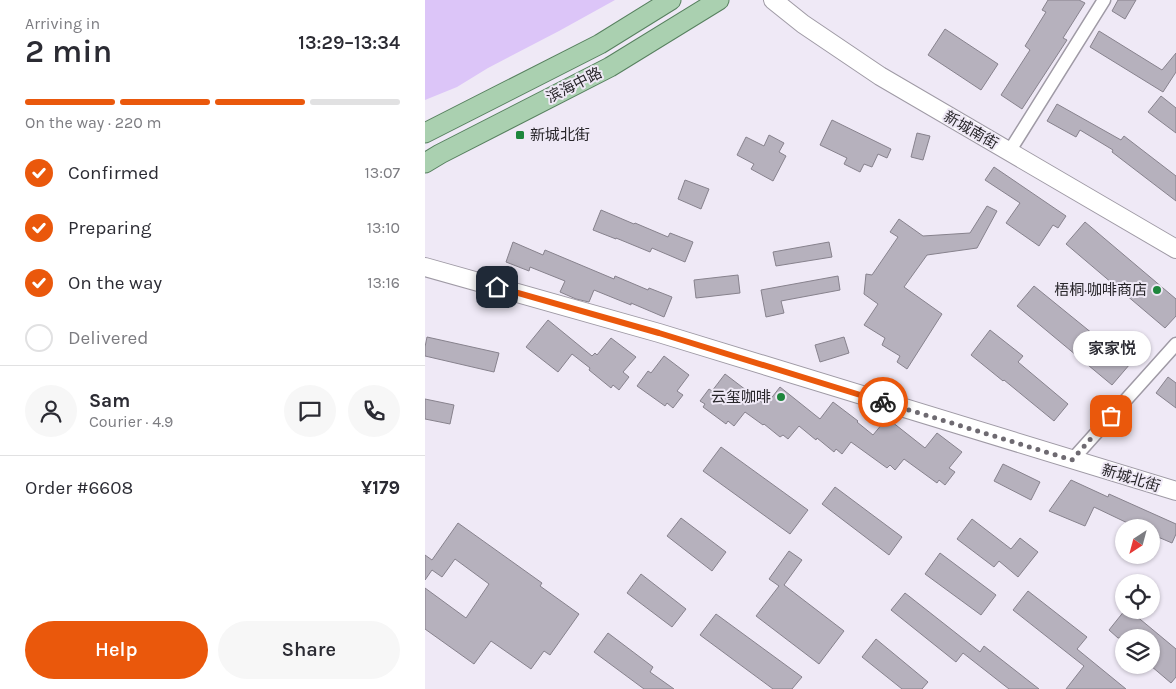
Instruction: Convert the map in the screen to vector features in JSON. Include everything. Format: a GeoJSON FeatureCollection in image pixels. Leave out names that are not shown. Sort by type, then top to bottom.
{"type":"FeatureCollection","features":[{"type":"Feature","properties":{"kind":"main road","name":"滨海中路"},"geometry":{"type":"LineString","coordinates":[[425,133],[600,44],[671,0]]}},
{"type":"Feature","properties":{"kind":"main road","name":"滨海中路"},"geometry":{"type":"LineString","coordinates":[[425,163],[610,67],[719,0]]}},
{"type":"Feature","properties":{"kind":"street","name":"新城南街"},"geometry":{"type":"LineString","coordinates":[[773,0],[803,24],[880,76],[1176,249]]}},
{"type":"Feature","properties":{"kind":"street"},"geometry":{"type":"LineString","coordinates":[[1009,152],[1104,0]]}},
{"type":"Feature","properties":{"kind":"street","name":"新城北街"},"geometry":{"type":"LineString","coordinates":[[425,267],[659,333],[1176,491]]}},
{"type":"Feature","properties":{"kind":"street"},"geometry":{"type":"LineString","coordinates":[[1072,460],[1176,344]]}},
{"type":"Feature","properties":{"kind":"shaded area"},"geometry":{"type":"Polygon","coordinates":[[[425,0],[615,0],[488,68],[457,87],[425,100],[425,0]]]}},
{"type":"Feature","properties":{"kind":"building"},"geometry":{"type":"Polygon","coordinates":[[[1048,0],[1079,0],[1085,3],[1063,38],[1067,40],[1022,109],[1001,95],[1030,50],[1025,46],[1046,12],[1042,10],[1048,0]]]}},
{"type":"Feature","properties":{"kind":"building"},"geometry":{"type":"Polygon","coordinates":[[[1118,0],[1136,0],[1125,19],[1112,11],[1118,0]]]}},
{"type":"Feature","properties":{"kind":"building"},"geometry":{"type":"Polygon","coordinates":[[[945,29],[998,64],[981,90],[928,55],[945,29]]]}},
{"type":"Feature","properties":{"kind":"building"},"geometry":{"type":"Polygon","coordinates":[[[1099,31],[1162,70],[1176,53],[1176,72],[1163,92],[1090,47],[1099,31]]]}},
{"type":"Feature","properties":{"kind":"building"},"geometry":{"type":"Polygon","coordinates":[[[1161,96],[1176,108],[1176,133],[1148,112],[1161,96]]]}},
{"type":"Feature","properties":{"kind":"building"},"geometry":{"type":"Polygon","coordinates":[[[1057,104],[1121,140],[1124,136],[1176,176],[1176,201],[1112,152],[1113,150],[1080,130],[1076,137],[1047,121],[1057,104]]]}},
{"type":"Feature","properties":{"kind":"building"},"geometry":{"type":"Polygon","coordinates":[[[832,120],[891,149],[887,158],[878,154],[872,167],[864,164],[860,172],[844,164],[847,158],[820,145],[832,120]]]}},
{"type":"Feature","properties":{"kind":"building"},"geometry":{"type":"Polygon","coordinates":[[[917,133],[930,136],[923,160],[911,157],[917,133]]]}},
{"type":"Feature","properties":{"kind":"building"},"geometry":{"type":"Polygon","coordinates":[[[769,135],[784,143],[779,152],[786,156],[773,181],[751,169],[754,164],[737,155],[746,137],[764,146],[769,135]]]}},
{"type":"Feature","properties":{"kind":"building"},"geometry":{"type":"Polygon","coordinates":[[[994,167],[1066,216],[1058,228],[1053,225],[1039,246],[1006,223],[1020,203],[985,180],[994,167]]]}},
{"type":"Feature","properties":{"kind":"building"},"geometry":{"type":"Polygon","coordinates":[[[685,180],[709,189],[701,209],[678,199],[685,180]]]}},
{"type":"Feature","properties":{"kind":"building"},"geometry":{"type":"Polygon","coordinates":[[[987,206],[997,211],[977,248],[927,255],[904,287],[942,314],[907,369],[897,362],[900,356],[882,345],[885,338],[864,325],[878,304],[864,294],[866,274],[872,275],[898,237],[890,232],[899,219],[923,236],[970,233],[987,206]]]}},
{"type":"Feature","properties":{"kind":"building"},"geometry":{"type":"Polygon","coordinates":[[[601,210],[668,237],[670,233],[693,242],[685,262],[652,248],[650,252],[593,230],[601,210]]]}},
{"type":"Feature","properties":{"kind":"building"},"geometry":{"type":"Polygon","coordinates":[[[1085,222],[1176,299],[1176,316],[1165,328],[1066,244],[1085,222]]]}},
{"type":"Feature","properties":{"kind":"building"},"geometry":{"type":"Polygon","coordinates":[[[513,242],[543,255],[545,250],[614,279],[615,276],[648,290],[649,288],[672,297],[664,317],[594,290],[589,302],[560,292],[565,281],[530,267],[529,271],[506,262],[513,242]]]}},
{"type":"Feature","properties":{"kind":"building"},"geometry":{"type":"Polygon","coordinates":[[[829,242],[832,257],[776,266],[773,252],[829,242]]]}},
{"type":"Feature","properties":{"kind":"building"},"geometry":{"type":"Polygon","coordinates":[[[738,275],[740,293],[696,298],[694,280],[738,275]]]}},
{"type":"Feature","properties":{"kind":"building"},"geometry":{"type":"Polygon","coordinates":[[[838,276],[840,290],[781,301],[784,313],[766,317],[761,290],[838,276]]]}},
{"type":"Feature","properties":{"kind":"building"},"geometry":{"type":"Polygon","coordinates":[[[1034,286],[1130,364],[1112,385],[1017,306],[1034,286]]]}},
{"type":"Feature","properties":{"kind":"building"},"geometry":{"type":"Polygon","coordinates":[[[548,320],[592,356],[595,353],[597,355],[611,338],[636,357],[623,372],[629,377],[619,390],[613,385],[611,388],[572,354],[558,372],[526,347],[548,320]]]}},
{"type":"Feature","properties":{"kind":"building"},"geometry":{"type":"Polygon","coordinates":[[[990,330],[1023,356],[1018,362],[1068,404],[1054,421],[971,355],[990,330]]]}},
{"type":"Feature","properties":{"kind":"building"},"geometry":{"type":"Polygon","coordinates":[[[427,337],[499,353],[494,372],[425,356],[427,337]]]}},
{"type":"Feature","properties":{"kind":"building"},"geometry":{"type":"Polygon","coordinates":[[[844,337],[849,353],[820,362],[815,345],[844,337]]]}},
{"type":"Feature","properties":{"kind":"building"},"geometry":{"type":"Polygon","coordinates":[[[664,356],[689,375],[677,391],[683,395],[673,408],[667,403],[665,406],[637,386],[648,371],[651,373],[664,356]]]}},
{"type":"Feature","properties":{"kind":"building"},"geometry":{"type":"Polygon","coordinates":[[[725,374],[766,405],[780,387],[820,419],[833,402],[873,435],[887,418],[925,448],[937,433],[962,452],[949,468],[955,472],[945,485],[939,480],[937,483],[904,459],[895,470],[890,465],[887,468],[851,442],[842,454],[836,449],[834,452],[799,426],[788,439],[783,435],[780,437],[745,412],[734,426],[728,421],[726,424],[703,407],[705,404],[700,401],[709,389],[712,391],[725,374]]]}},
{"type":"Feature","properties":{"kind":"building"},"geometry":{"type":"Polygon","coordinates":[[[1168,377],[1176,383],[1176,408],[1156,393],[1168,377]]]}},
{"type":"Feature","properties":{"kind":"building"},"geometry":{"type":"Polygon","coordinates":[[[425,399],[454,405],[450,424],[425,419],[425,399]]]}},
{"type":"Feature","properties":{"kind":"building"},"geometry":{"type":"Polygon","coordinates":[[[721,447],[808,510],[790,534],[703,471],[721,447]]]}},
{"type":"Feature","properties":{"kind":"building"},"geometry":{"type":"Polygon","coordinates":[[[1003,464],[1040,482],[1031,500],[994,481],[1003,464]]]}},
{"type":"Feature","properties":{"kind":"building"},"geometry":{"type":"Polygon","coordinates":[[[1071,480],[1108,497],[1109,494],[1176,524],[1176,534],[1172,543],[1160,538],[1160,519],[1119,519],[1094,507],[1085,526],[1049,511],[1071,480]]]}},
{"type":"Feature","properties":{"kind":"building"},"geometry":{"type":"Polygon","coordinates":[[[835,487],[902,537],[889,555],[822,504],[835,487]]]}},
{"type":"Feature","properties":{"kind":"building"},"geometry":{"type":"Polygon","coordinates":[[[681,518],[726,552],[712,571],[667,536],[681,518]]]}},
{"type":"Feature","properties":{"kind":"building"},"geometry":{"type":"Polygon","coordinates":[[[972,519],[1011,549],[1020,538],[1038,552],[1018,577],[999,561],[994,567],[957,539],[972,519]]]}},
{"type":"Feature","properties":{"kind":"building"},"geometry":{"type":"Polygon","coordinates":[[[458,523],[542,583],[540,586],[579,614],[550,655],[544,651],[531,669],[491,641],[474,664],[425,629],[425,588],[466,618],[489,584],[455,559],[442,577],[432,570],[425,580],[425,555],[432,560],[458,523]]]}},
{"type":"Feature","properties":{"kind":"building"},"geometry":{"type":"Polygon","coordinates":[[[789,551],[802,560],[784,585],[844,631],[819,664],[756,616],[779,586],[769,579],[789,551]]]}},
{"type":"Feature","properties":{"kind":"building"},"geometry":{"type":"Polygon","coordinates":[[[940,553],[996,595],[981,615],[925,574],[940,553]]]}},
{"type":"Feature","properties":{"kind":"building"},"geometry":{"type":"Polygon","coordinates":[[[641,574],[686,609],[672,627],[627,593],[641,574]]]}},
{"type":"Feature","properties":{"kind":"building"},"geometry":{"type":"Polygon","coordinates":[[[1028,591],[1087,637],[1077,649],[1126,689],[1066,689],[1084,666],[1013,610],[1028,591]]]}},
{"type":"Feature","properties":{"kind":"building"},"geometry":{"type":"Polygon","coordinates":[[[905,593],[980,652],[984,646],[1039,689],[1009,689],[963,653],[956,662],[891,610],[905,593]]]}},
{"type":"Feature","properties":{"kind":"building"},"geometry":{"type":"Polygon","coordinates":[[[716,614],[802,677],[792,689],[773,689],[700,635],[716,614]]]}},
{"type":"Feature","properties":{"kind":"building"},"geometry":{"type":"Polygon","coordinates":[[[1118,619],[1140,619],[1152,629],[1115,629],[1115,635],[1109,630],[1118,619]]]}},
{"type":"Feature","properties":{"kind":"building"},"geometry":{"type":"Polygon","coordinates":[[[608,633],[653,667],[650,672],[674,689],[644,689],[594,652],[608,633]]]}},
{"type":"Feature","properties":{"kind":"building"},"geometry":{"type":"Polygon","coordinates":[[[1160,636],[1176,649],[1176,677],[1171,683],[1160,674],[1160,636]]]}},
{"type":"Feature","properties":{"kind":"building"},"geometry":{"type":"Polygon","coordinates":[[[876,639],[928,682],[922,689],[902,689],[862,657],[876,639]]]}},
{"type":"Feature","properties":{"kind":"way so far"},"geometry":{"type":"LineString","coordinates":[[883,402],[1072,460],[1111,416]]}},
{"type":"Feature","properties":{"kind":"place","name":"新城北街"},"geometry":{"type":"Point","coordinates":[520,135]}},
{"type":"Feature","properties":{"kind":"place","name":"梧桐·咖啡商店"},"geometry":{"type":"Point","coordinates":[1157,290]}},
{"type":"Feature","properties":{"kind":"place","name":"云玺咖啡"},"geometry":{"type":"Point","coordinates":[781,397]}},
{"type":"Feature","properties":{"kind":"place","name":"家家悦"},"geometry":{"type":"Point","coordinates":[1111,416]}},
{"type":"Feature","properties":{"kind":"route"},"geometry":{"type":"LineString","coordinates":[[497,287],[659,333],[883,402]]}}]}
